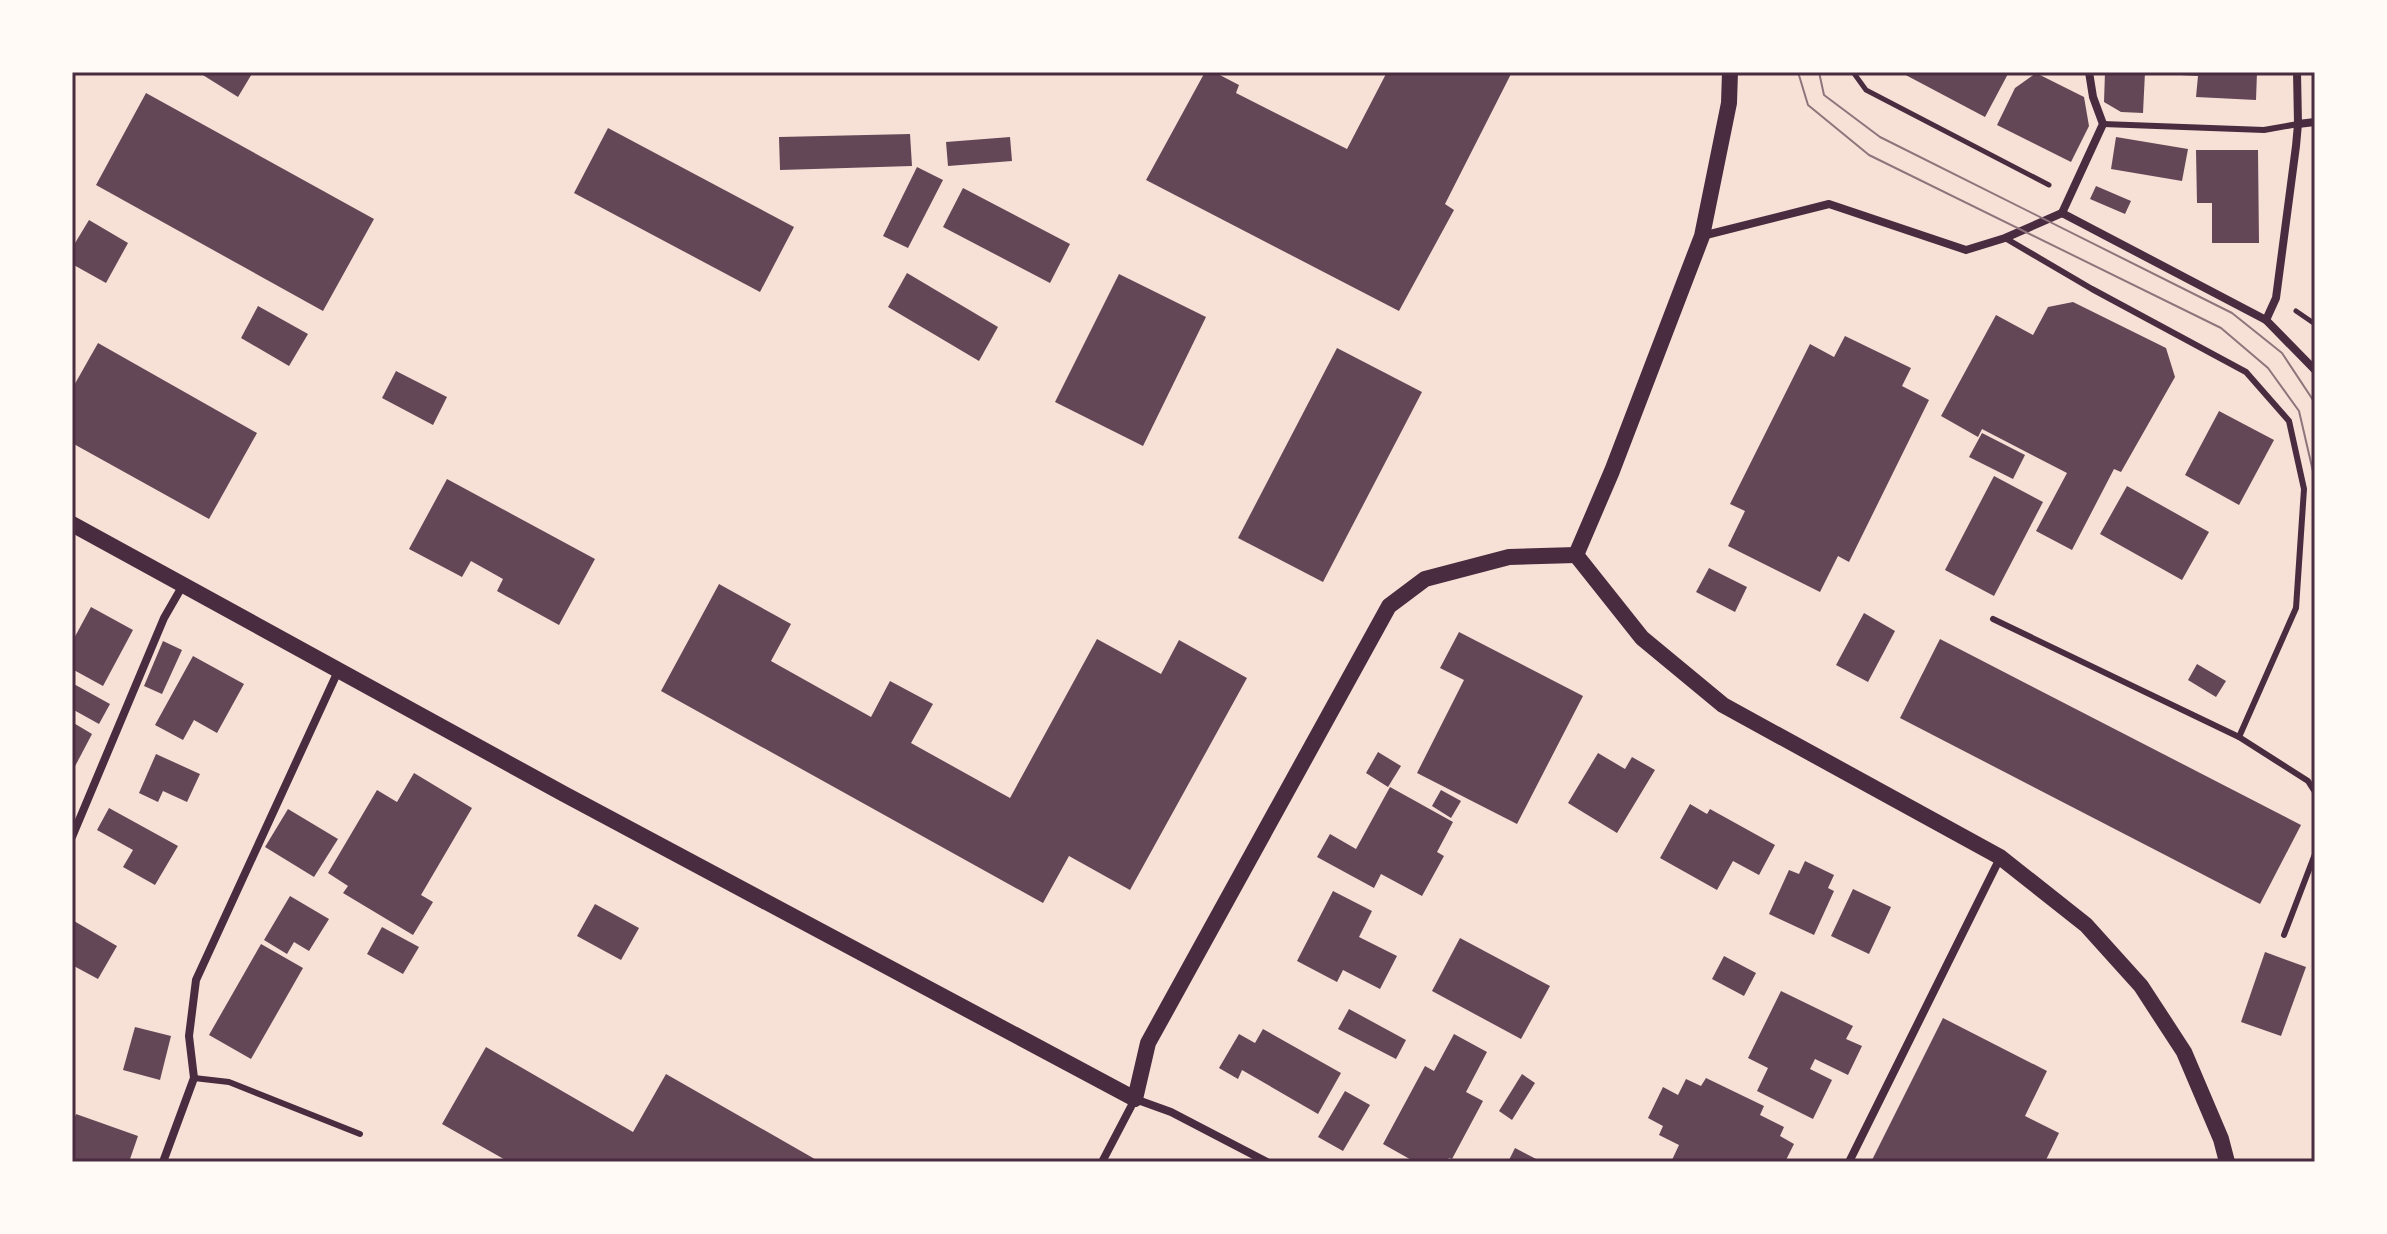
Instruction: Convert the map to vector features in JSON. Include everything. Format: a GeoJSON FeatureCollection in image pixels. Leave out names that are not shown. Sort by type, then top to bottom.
{"type":"FeatureCollection","features":[{"type":"Feature","properties":{"kind":"main road"},"geometry":{"type":"LineString","coordinates":[[1576,555],[1612,471],[1702,236],[1729,103],[1730,72]]}},
{"type":"Feature","properties":{"kind":"main road"},"geometry":{"type":"LineString","coordinates":[[72,524],[590,808],[1135,1099],[1148,1043],[1389,606],[1425,579],[1509,557],[1576,555]]}},
{"type":"Feature","properties":{"kind":"main road"},"geometry":{"type":"LineString","coordinates":[[1576,555],[1642,638],[1723,705],[2000,857],[2086,925],[2141,986],[2184,1052],[2221,1139],[2227,1162]]}},
{"type":"Feature","properties":{"kind":"street"},"geometry":{"type":"LineString","coordinates":[[1702,236],[1829,204],[1966,250],[2005,238],[2062,213],[2072,197],[2103,124],[2093,97],[2089,72]]}},
{"type":"Feature","properties":{"kind":"street"},"geometry":{"type":"LineString","coordinates":[[2266,320],[2276,298],[2298,124],[2297,72]]}},
{"type":"Feature","properties":{"kind":"street"},"geometry":{"type":"LineString","coordinates":[[2298,124],[2315,122]]}},
{"type":"Feature","properties":{"kind":"street"},"geometry":{"type":"LineString","coordinates":[[2062,213],[2266,320],[2315,370]]}},
{"type":"Feature","properties":{"kind":"street"},"geometry":{"type":"LineString","coordinates":[[72,837],[164,618],[183,585]]}},
{"type":"Feature","properties":{"kind":"street"},"geometry":{"type":"LineString","coordinates":[[163,1162],[194,1078],[189,1036],[196,980],[339,669]]}},
{"type":"Feature","properties":{"kind":"street"},"geometry":{"type":"LineString","coordinates":[[1849,1162],[2000,857]]}},
{"type":"Feature","properties":{"kind":"street"},"geometry":{"type":"LineString","coordinates":[[1102,1162],[1135,1099],[1171,1112],[1267,1162]]}},
{"type":"Feature","properties":{"kind":"lane"},"geometry":{"type":"LineString","coordinates":[[2103,124],[2264,130],[2298,124]]}},
{"type":"Feature","properties":{"kind":"lane"},"geometry":{"type":"LineString","coordinates":[[2005,238],[2246,372],[2289,421],[2304,489],[2296,608],[2239,737]]}},
{"type":"Feature","properties":{"kind":"lane"},"geometry":{"type":"LineString","coordinates":[[1993,619],[2239,737],[2308,781],[2315,792]]}},
{"type":"Feature","properties":{"kind":"lane"},"geometry":{"type":"LineString","coordinates":[[2284,935],[2315,854]]}},
{"type":"Feature","properties":{"kind":"lane"},"geometry":{"type":"LineString","coordinates":[[194,1078],[229,1082],[360,1134]]}},
{"type":"Feature","properties":{"kind":"building"},"geometry":{"type":"Polygon","coordinates":[[[198,72],[253,72],[238,97],[198,72]]]}},
{"type":"Feature","properties":{"kind":"building"},"geometry":{"type":"Polygon","coordinates":[[[1205,72],[1214,72],[1239,85],[1236,93],[1347,149],[1387,72],[1512,72],[1445,204],[1454,210],[1399,311],[1146,180],[1205,72]]]}},
{"type":"Feature","properties":{"kind":"building"},"geometry":{"type":"Polygon","coordinates":[[[1900,72],[2009,72],[1985,117],[1900,72]]]}},
{"type":"Feature","properties":{"kind":"building"},"geometry":{"type":"Polygon","coordinates":[[[2105,72],[2145,72],[2143,113],[2121,112],[2104,102],[2105,72]]]}},
{"type":"Feature","properties":{"kind":"building"},"geometry":{"type":"Polygon","coordinates":[[[2181,72],[2257,72],[2256,100],[2196,97],[2198,76],[2181,75],[2181,72]]]}},
{"type":"Feature","properties":{"kind":"building"},"geometry":{"type":"Polygon","coordinates":[[[2036,73],[2084,97],[2089,126],[2071,162],[1997,125],[2015,88],[2036,73]]]}},
{"type":"Feature","properties":{"kind":"building"},"geometry":{"type":"Polygon","coordinates":[[[146,93],[374,219],[323,311],[96,185],[146,93]]]}},
{"type":"Feature","properties":{"kind":"building"},"geometry":{"type":"Polygon","coordinates":[[[608,128],[794,227],[760,292],[574,193],[608,128]]]}},
{"type":"Feature","properties":{"kind":"building"},"geometry":{"type":"Polygon","coordinates":[[[910,134],[912,166],[780,170],[779,137],[910,134]]]}},
{"type":"Feature","properties":{"kind":"building"},"geometry":{"type":"Polygon","coordinates":[[[1010,137],[1012,161],[948,166],[946,142],[1010,137]]]}},
{"type":"Feature","properties":{"kind":"building"},"geometry":{"type":"Polygon","coordinates":[[[2116,137],[2188,149],[2182,181],[2111,169],[2116,137]]]}},
{"type":"Feature","properties":{"kind":"building"},"geometry":{"type":"Polygon","coordinates":[[[2196,150],[2258,150],[2259,243],[2212,243],[2212,203],[2197,203],[2196,150]]]}},
{"type":"Feature","properties":{"kind":"building"},"geometry":{"type":"Polygon","coordinates":[[[917,167],[943,180],[908,248],[883,236],[917,167]]]}},
{"type":"Feature","properties":{"kind":"building"},"geometry":{"type":"Polygon","coordinates":[[[2096,186],[2131,201],[2125,214],[2090,199],[2096,186]]]}},
{"type":"Feature","properties":{"kind":"building"},"geometry":{"type":"Polygon","coordinates":[[[963,188],[1070,244],[1050,283],[943,227],[963,188]]]}},
{"type":"Feature","properties":{"kind":"building"},"geometry":{"type":"Polygon","coordinates":[[[89,220],[128,243],[106,283],[72,264],[72,248],[89,220]]]}},
{"type":"Feature","properties":{"kind":"building"},"geometry":{"type":"Polygon","coordinates":[[[907,273],[998,327],[979,361],[888,307],[907,273]]]}},
{"type":"Feature","properties":{"kind":"building"},"geometry":{"type":"Polygon","coordinates":[[[1119,274],[1206,317],[1143,446],[1055,402],[1119,274]]]}},
{"type":"Feature","properties":{"kind":"building"},"geometry":{"type":"Polygon","coordinates":[[[2073,302],[2166,348],[2175,377],[2121,472],[2114,469],[2072,550],[2036,531],[2067,473],[1982,429],[1978,437],[1941,416],[1996,315],[2033,335],[2048,307],[2073,302]]]}},
{"type":"Feature","properties":{"kind":"building"},"geometry":{"type":"Polygon","coordinates":[[[258,306],[308,334],[289,366],[241,338],[258,306]]]}},
{"type":"Feature","properties":{"kind":"building"},"geometry":{"type":"Polygon","coordinates":[[[1845,336],[1911,368],[1902,386],[1929,400],[1849,562],[1838,556],[1820,592],[1728,546],[1745,511],[1730,504],[1810,344],[1834,357],[1845,336]]]}},
{"type":"Feature","properties":{"kind":"building"},"geometry":{"type":"Polygon","coordinates":[[[98,343],[257,433],[209,519],[72,443],[72,389],[98,343]]]}},
{"type":"Feature","properties":{"kind":"building"},"geometry":{"type":"Polygon","coordinates":[[[1337,348],[1422,392],[1323,582],[1238,538],[1337,348]]]}},
{"type":"Feature","properties":{"kind":"building"},"geometry":{"type":"Polygon","coordinates":[[[396,371],[447,397],[433,425],[382,398],[396,371]]]}},
{"type":"Feature","properties":{"kind":"building"},"geometry":{"type":"Polygon","coordinates":[[[2219,411],[2274,440],[2239,505],[2185,475],[2219,411]]]}},
{"type":"Feature","properties":{"kind":"building"},"geometry":{"type":"Polygon","coordinates":[[[1982,433],[2025,455],[2013,479],[1969,457],[1982,433]]]}},
{"type":"Feature","properties":{"kind":"building"},"geometry":{"type":"Polygon","coordinates":[[[1994,476],[2043,502],[1994,596],[1945,570],[1994,476]]]}},
{"type":"Feature","properties":{"kind":"building"},"geometry":{"type":"Polygon","coordinates":[[[447,479],[595,559],[559,625],[497,591],[503,579],[471,561],[462,577],[409,549],[447,479]]]}},
{"type":"Feature","properties":{"kind":"building"},"geometry":{"type":"Polygon","coordinates":[[[2127,486],[2209,532],[2182,580],[2100,534],[2127,486]]]}},
{"type":"Feature","properties":{"kind":"building"},"geometry":{"type":"Polygon","coordinates":[[[1709,568],[1747,587],[1735,612],[1696,592],[1709,568]]]}},
{"type":"Feature","properties":{"kind":"building"},"geometry":{"type":"Polygon","coordinates":[[[719,584],[791,624],[771,661],[871,717],[890,681],[933,704],[911,743],[1010,798],[1097,639],[1161,674],[1179,640],[1247,678],[1130,890],[1069,856],[1043,903],[661,691],[719,584]]]}},
{"type":"Feature","properties":{"kind":"building"},"geometry":{"type":"Polygon","coordinates":[[[91,607],[133,630],[103,686],[72,669],[72,642],[91,607]]]}},
{"type":"Feature","properties":{"kind":"building"},"geometry":{"type":"Polygon","coordinates":[[[1864,613],[1895,631],[1868,682],[1836,665],[1864,613]]]}},
{"type":"Feature","properties":{"kind":"building"},"geometry":{"type":"Polygon","coordinates":[[[1459,632],[1583,696],[1517,824],[1417,773],[1464,680],[1440,668],[1459,632]]]}},
{"type":"Feature","properties":{"kind":"building"},"geometry":{"type":"Polygon","coordinates":[[[1940,639],[2301,825],[2260,904],[1900,718],[1940,639]]]}},
{"type":"Feature","properties":{"kind":"building"},"geometry":{"type":"Polygon","coordinates":[[[163,641],[182,650],[162,694],[144,686],[163,641]]]}},
{"type":"Feature","properties":{"kind":"building"},"geometry":{"type":"Polygon","coordinates":[[[193,656],[244,684],[217,733],[194,720],[183,740],[155,725],[193,656]]]}},
{"type":"Feature","properties":{"kind":"building"},"geometry":{"type":"Polygon","coordinates":[[[2197,664],[2226,681],[2216,697],[2188,680],[2197,664]]]}},
{"type":"Feature","properties":{"kind":"building"},"geometry":{"type":"Polygon","coordinates":[[[72,683],[110,704],[99,724],[72,709],[72,683]]]}},
{"type":"Feature","properties":{"kind":"building"},"geometry":{"type":"Polygon","coordinates":[[[72,722],[92,734],[72,772],[72,722]]]}},
{"type":"Feature","properties":{"kind":"building"},"geometry":{"type":"Polygon","coordinates":[[[1378,752],[1401,766],[1388,787],[1366,773],[1378,752]]]}},
{"type":"Feature","properties":{"kind":"building"},"geometry":{"type":"Polygon","coordinates":[[[1598,753],[1625,769],[1632,757],[1655,770],[1617,833],[1568,803],[1598,753]]]}},
{"type":"Feature","properties":{"kind":"building"},"geometry":{"type":"Polygon","coordinates":[[[156,754],[200,774],[187,802],[163,791],[158,802],[139,793],[156,754]]]}},
{"type":"Feature","properties":{"kind":"building"},"geometry":{"type":"Polygon","coordinates":[[[414,773],[472,808],[421,895],[433,902],[413,935],[343,893],[348,886],[328,873],[377,790],[397,802],[414,773]]]}},
{"type":"Feature","properties":{"kind":"building"},"geometry":{"type":"Polygon","coordinates":[[[1390,787],[1453,822],[1437,852],[1444,856],[1422,896],[1381,874],[1374,888],[1317,857],[1330,834],[1356,849],[1390,787]]]}},
{"type":"Feature","properties":{"kind":"building"},"geometry":{"type":"Polygon","coordinates":[[[1441,790],[1461,801],[1451,818],[1432,806],[1441,790]]]}},
{"type":"Feature","properties":{"kind":"building"},"geometry":{"type":"Polygon","coordinates":[[[1690,804],[1707,814],[1710,809],[1775,845],[1759,875],[1733,861],[1717,890],[1660,858],[1690,804]]]}},
{"type":"Feature","properties":{"kind":"building"},"geometry":{"type":"Polygon","coordinates":[[[109,808],[178,846],[155,885],[123,867],[133,850],[97,830],[109,808]]]}},
{"type":"Feature","properties":{"kind":"building"},"geometry":{"type":"Polygon","coordinates":[[[288,809],[338,839],[314,877],[265,847],[288,809]]]}},
{"type":"Feature","properties":{"kind":"building"},"geometry":{"type":"Polygon","coordinates":[[[1805,861],[1834,875],[1828,888],[1834,891],[1814,935],[1769,914],[1789,870],[1799,874],[1805,861]]]}},
{"type":"Feature","properties":{"kind":"building"},"geometry":{"type":"Polygon","coordinates":[[[1853,889],[1891,907],[1869,954],[1831,936],[1853,889]]]}},
{"type":"Feature","properties":{"kind":"building"},"geometry":{"type":"Polygon","coordinates":[[[1333,891],[1372,911],[1359,937],[1397,956],[1380,989],[1343,970],[1337,982],[1297,961],[1333,891]]]}},
{"type":"Feature","properties":{"kind":"building"},"geometry":{"type":"Polygon","coordinates":[[[290,896],[329,919],[309,951],[294,942],[287,954],[264,940],[290,896]]]}},
{"type":"Feature","properties":{"kind":"building"},"geometry":{"type":"Polygon","coordinates":[[[595,904],[639,928],[621,960],[577,936],[595,904]]]}},
{"type":"Feature","properties":{"kind":"building"},"geometry":{"type":"Polygon","coordinates":[[[74,921],[117,946],[98,979],[72,965],[74,921]]]}},
{"type":"Feature","properties":{"kind":"building"},"geometry":{"type":"Polygon","coordinates":[[[382,927],[419,947],[403,974],[367,954],[382,927]]]}},
{"type":"Feature","properties":{"kind":"building"},"geometry":{"type":"Polygon","coordinates":[[[1460,938],[1550,986],[1521,1039],[1432,991],[1460,938]]]}},
{"type":"Feature","properties":{"kind":"building"},"geometry":{"type":"Polygon","coordinates":[[[261,944],[303,968],[251,1059],[209,1035],[261,944]]]}},
{"type":"Feature","properties":{"kind":"building"},"geometry":{"type":"Polygon","coordinates":[[[2265,952],[2306,967],[2281,1036],[2241,1022],[2265,952]]]}},
{"type":"Feature","properties":{"kind":"building"},"geometry":{"type":"Polygon","coordinates":[[[1724,956],[1756,973],[1744,996],[1712,979],[1724,956]]]}},
{"type":"Feature","properties":{"kind":"building"},"geometry":{"type":"Polygon","coordinates":[[[1781,991],[1853,1026],[1846,1039],[1862,1046],[1848,1075],[1815,1059],[1810,1069],[1832,1080],[1813,1119],[1757,1091],[1768,1068],[1748,1058],[1781,991]]]}},
{"type":"Feature","properties":{"kind":"building"},"geometry":{"type":"Polygon","coordinates":[[[1349,1009],[1406,1040],[1396,1059],[1338,1029],[1349,1009]]]}},
{"type":"Feature","properties":{"kind":"building"},"geometry":{"type":"Polygon","coordinates":[[[1943,1018],[2047,1071],[2025,1116],[2059,1133],[2045,1162],[1871,1162],[1943,1018]]]}},
{"type":"Feature","properties":{"kind":"building"},"geometry":{"type":"Polygon","coordinates":[[[135,1027],[171,1036],[160,1080],[123,1070],[135,1027]]]}},
{"type":"Feature","properties":{"kind":"building"},"geometry":{"type":"Polygon","coordinates":[[[1263,1029],[1341,1073],[1318,1114],[1242,1070],[1238,1079],[1219,1068],[1239,1034],[1255,1043],[1263,1029]]]}},
{"type":"Feature","properties":{"kind":"building"},"geometry":{"type":"Polygon","coordinates":[[[1454,1034],[1487,1052],[1466,1092],[1483,1101],[1452,1159],[1446,1162],[1415,1162],[1383,1144],[1425,1066],[1434,1071],[1454,1034]]]}},
{"type":"Feature","properties":{"kind":"building"},"geometry":{"type":"Polygon","coordinates":[[[486,1047],[633,1132],[666,1074],[820,1162],[509,1162],[442,1124],[486,1047]]]}},
{"type":"Feature","properties":{"kind":"building"},"geometry":{"type":"Polygon","coordinates":[[[1522,1074],[1535,1083],[1512,1120],[1499,1111],[1522,1074]]]}},
{"type":"Feature","properties":{"kind":"building"},"geometry":{"type":"Polygon","coordinates":[[[1706,1078],[1764,1106],[1760,1115],[1784,1127],[1780,1136],[1794,1144],[1785,1162],[1671,1162],[1679,1145],[1659,1135],[1663,1126],[1648,1118],[1663,1087],[1678,1095],[1686,1079],[1701,1086],[1706,1078]]]}},
{"type":"Feature","properties":{"kind":"building"},"geometry":{"type":"Polygon","coordinates":[[[1345,1091],[1370,1105],[1343,1151],[1318,1137],[1345,1091]]]}},
{"type":"Feature","properties":{"kind":"building"},"geometry":{"type":"Polygon","coordinates":[[[76,1114],[138,1136],[129,1162],[72,1162],[72,1125],[76,1114]]]}},
{"type":"Feature","properties":{"kind":"building"},"geometry":{"type":"Polygon","coordinates":[[[1515,1148],[1542,1162],[1508,1162],[1515,1148]]]}},
{"type":"Feature","properties":{"kind":"tram line"},"geometry":{"type":"LineString","coordinates":[[1798,72],[1808,105],[1869,155],[2221,328],[2268,368],[2299,411],[2315,480]]}},
{"type":"Feature","properties":{"kind":"tram line"},"geometry":{"type":"LineString","coordinates":[[1819,72],[1824,95],[1880,137],[2232,313],[2282,353],[2315,403]]}}]}
